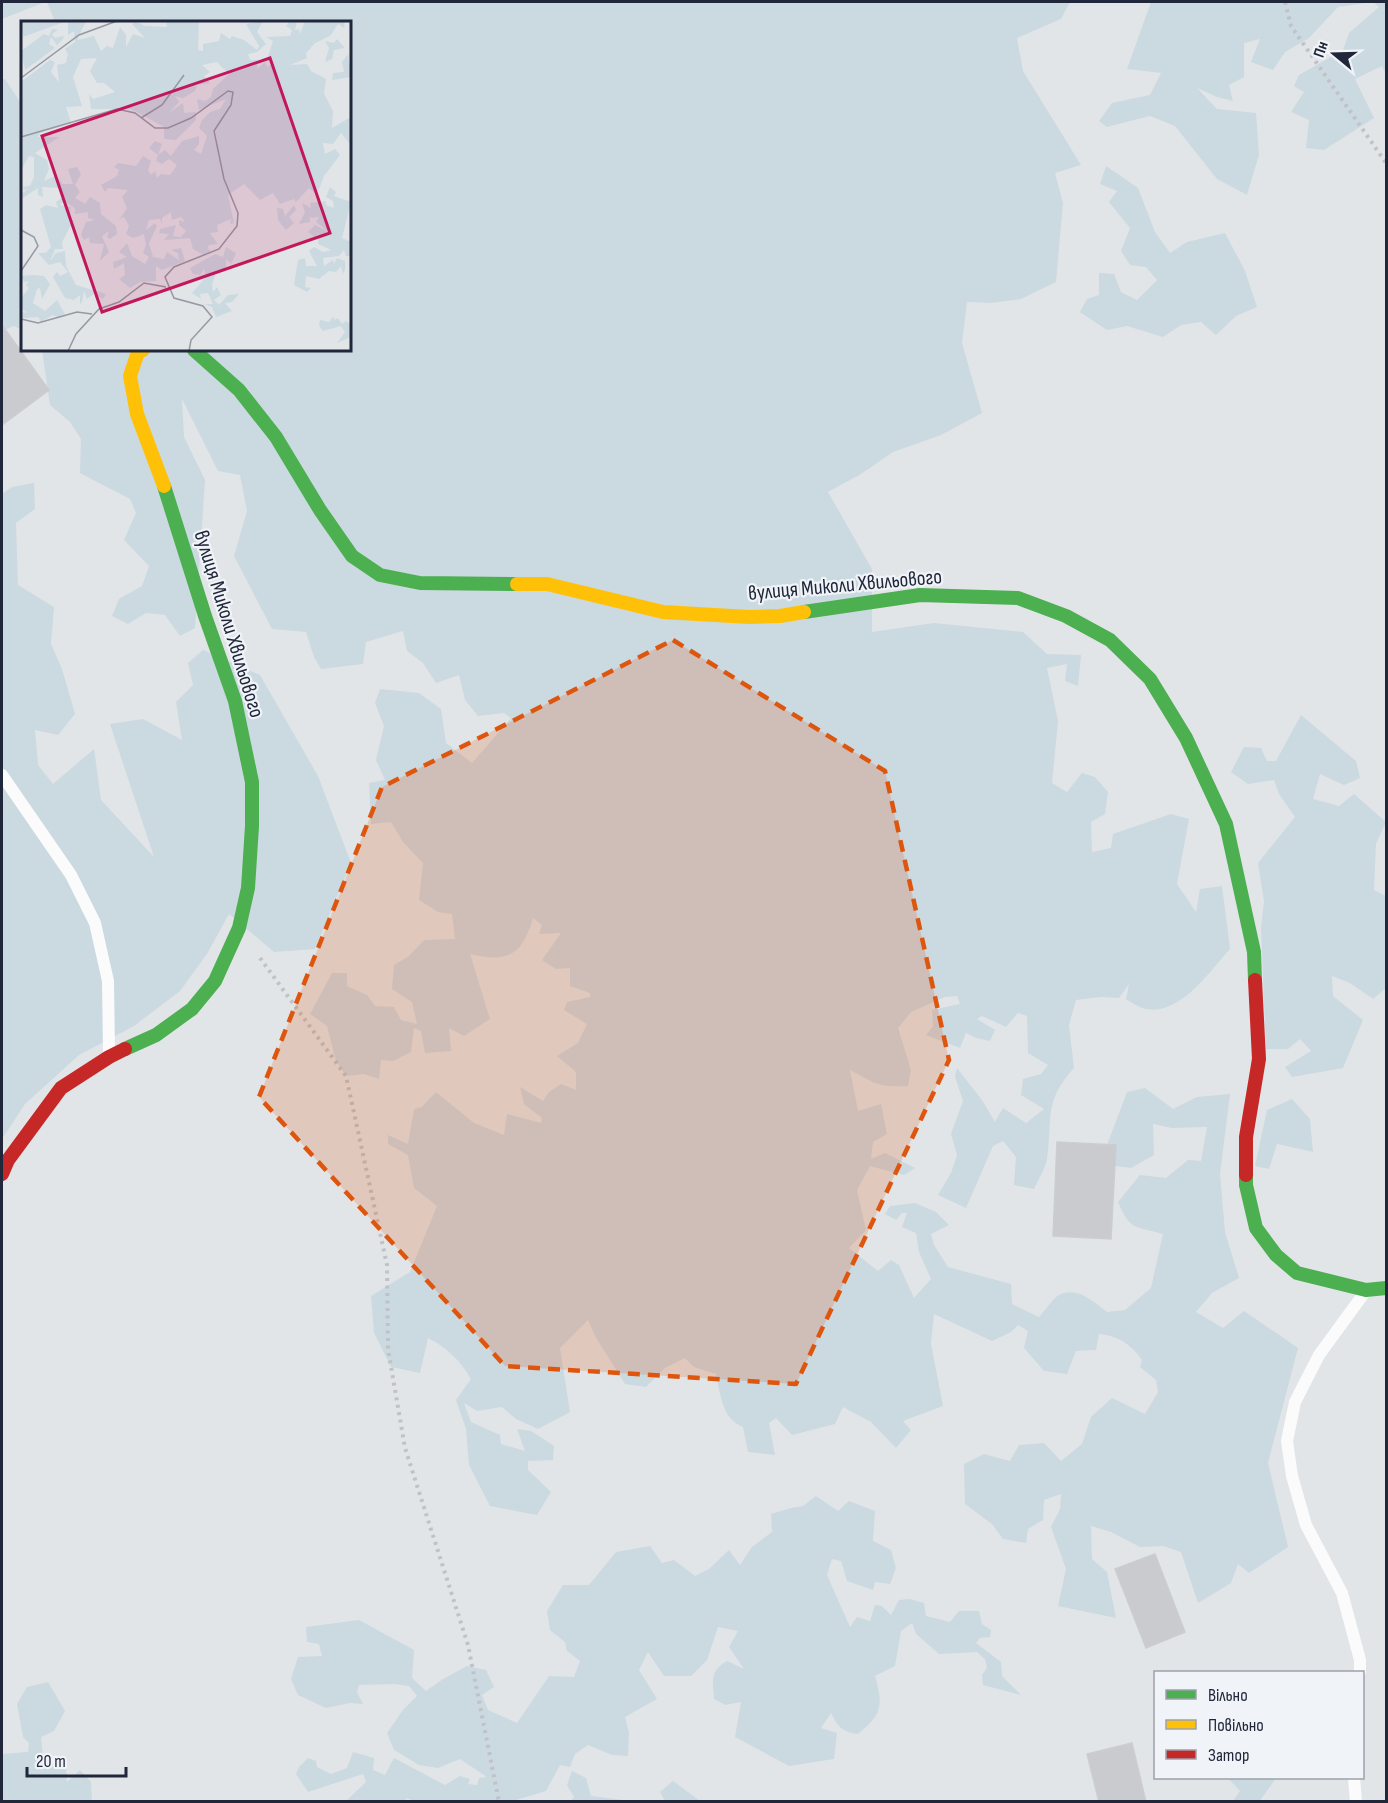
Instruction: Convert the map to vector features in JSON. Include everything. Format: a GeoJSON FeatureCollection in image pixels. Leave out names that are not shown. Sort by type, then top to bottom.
{"type":"FeatureCollection","features":[{"type":"Feature","properties":{"kind":"street","name":"вулиця Миколи Хвильового"},"geometry":{"type":"LineString","coordinates":[[2,1174],[8,1160],[62,1088],[109,1057],[156,1035],[192,1010],[216,981],[239,928],[248,888],[252,782],[235,701],[205,616],[162,479],[137,414],[130,376],[138,352],[140,351]]}},
{"type":"Feature","properties":{"kind":"street","name":"вулиця Миколи Хвильового"},"geometry":{"type":"LineString","coordinates":[[195,351],[239,390],[276,437],[320,510],[352,556],[380,575],[420,583],[547,584],[663,612],[749,617],[780,616],[920,595],[1018,598],[1066,616],[1110,640],[1150,679],[1186,738],[1226,824],[1254,952],[1258,1059],[1246,1137],[1246,1185],[1256,1228],[1276,1255],[1297,1273],[1366,1290],[1386,1288]]}},
{"type":"Feature","properties":{"kind":"lane"},"geometry":{"type":"LineString","coordinates":[[2,776],[71,874],[94,923],[108,981],[109,1057]]}},
{"type":"Feature","properties":{"kind":"lane"},"geometry":{"type":"LineString","coordinates":[[1359,1671],[1360,1660],[1342,1593],[1306,1525],[1292,1476],[1287,1441],[1295,1402],[1318,1355],[1366,1290]]}},
{"type":"Feature","properties":{"kind":"lane"},"geometry":{"type":"LineString","coordinates":[[1354,1779],[1356,1802]]}},
{"type":"Feature","properties":{"kind":"path"},"geometry":{"type":"LineString","coordinates":[[1285,2],[1291,26],[1386,163]]}},
{"type":"Feature","properties":{"kind":"path"},"geometry":{"type":"LineString","coordinates":[[239,928],[346,1076],[387,1265],[388,1349],[405,1448],[468,1645],[499,1802]]}},
{"type":"Feature","properties":{"kind":"highlighted area"},"geometry":{"type":"Polygon","coordinates":[[[673,640],[885,771],[949,1060],[796,1384],[505,1366],[259,1097],[382,787],[673,640]]]}},
{"type":"Feature","properties":{"kind":"shaded area"},"geometry":{"type":"Polygon","coordinates":[[[2,2],[45,2],[2,19],[2,2]]]}},
{"type":"Feature","properties":{"kind":"shaded area"},"geometry":{"type":"Polygon","coordinates":[[[47,2],[1070,2],[1061,19],[1017,38],[1023,71],[1081,165],[1055,173],[1063,203],[1056,282],[1021,299],[990,303],[967,302],[962,343],[982,413],[941,435],[893,452],[861,474],[828,492],[872,569],[872,632],[934,623],[1023,632],[1047,654],[1081,655],[1078,686],[1065,681],[1067,664],[1047,668],[1058,721],[1052,783],[1067,792],[1082,773],[1095,777],[1108,792],[1105,814],[1091,822],[1092,852],[1111,848],[1113,834],[1171,814],[1189,819],[1177,884],[1196,912],[1200,889],[1222,886],[1230,949],[1192,991],[1168,1007],[1155,1010],[1134,1004],[1126,999],[1129,984],[1119,998],[1101,997],[1076,1000],[1069,1025],[1074,1068],[1064,1080],[1053,1101],[1047,1159],[1034,1189],[1014,1185],[1016,1157],[1003,1141],[993,1146],[966,1208],[938,1195],[951,1173],[957,1155],[951,1134],[963,1101],[955,1077],[957,1068],[982,1100],[995,1122],[1003,1108],[1026,1123],[1044,1109],[1021,1095],[1023,1079],[1041,1074],[1048,1065],[1028,1053],[1027,1016],[1018,1013],[1006,1027],[982,1016],[977,1019],[995,1030],[990,1041],[966,1033],[960,1048],[926,1035],[933,1026],[932,1010],[960,1004],[957,996],[945,997],[911,1012],[898,1028],[911,1070],[908,1086],[877,1084],[850,1070],[858,1111],[881,1104],[887,1134],[873,1142],[871,1159],[885,1153],[915,1168],[904,1175],[870,1166],[857,1190],[866,1230],[849,1248],[878,1271],[891,1260],[899,1265],[914,1298],[931,1279],[919,1252],[916,1233],[902,1227],[907,1213],[902,1213],[896,1220],[885,1214],[890,1206],[915,1203],[936,1212],[949,1225],[931,1234],[934,1245],[948,1267],[1011,1284],[1012,1304],[1039,1317],[1056,1297],[1072,1292],[1084,1296],[1107,1312],[1125,1310],[1151,1288],[1163,1234],[1134,1226],[1126,1218],[1118,1202],[1140,1175],[1166,1178],[1188,1160],[1201,1161],[1207,1127],[1172,1128],[1153,1124],[1154,1155],[1131,1168],[1115,1166],[1116,1146],[1107,1145],[1127,1092],[1145,1088],[1173,1109],[1197,1097],[1230,1094],[1220,1174],[1225,1232],[1239,1278],[1212,1293],[1196,1312],[1223,1328],[1244,1311],[1298,1348],[1268,1463],[1288,1547],[1249,1573],[1238,1564],[1231,1583],[1198,1603],[1181,1552],[1163,1546],[1140,1547],[1111,1532],[1091,1526],[1092,1559],[1107,1572],[1116,1618],[1058,1606],[1066,1569],[1051,1527],[1060,1509],[1061,1494],[1044,1500],[1043,1520],[1028,1529],[1026,1543],[1003,1539],[992,1524],[965,1504],[964,1464],[984,1454],[1010,1461],[1019,1445],[1044,1443],[1061,1461],[1082,1444],[1091,1417],[1112,1398],[1145,1414],[1158,1392],[1156,1380],[1140,1367],[1142,1360],[1134,1350],[1112,1336],[1099,1334],[1096,1350],[1076,1351],[1067,1374],[1044,1371],[1024,1348],[1028,1331],[1018,1325],[1011,1332],[992,1341],[934,1314],[931,1344],[943,1406],[903,1421],[911,1430],[896,1448],[871,1422],[843,1407],[835,1424],[792,1435],[776,1418],[769,1423],[775,1455],[748,1452],[743,1427],[730,1418],[723,1405],[716,1374],[694,1367],[685,1358],[665,1368],[646,1387],[625,1384],[595,1336],[588,1320],[560,1348],[570,1412],[538,1429],[516,1419],[502,1407],[477,1411],[464,1403],[471,1422],[500,1435],[501,1444],[525,1451],[517,1429],[531,1431],[554,1446],[553,1460],[528,1461],[528,1470],[551,1492],[537,1515],[490,1506],[469,1465],[466,1429],[456,1400],[471,1379],[467,1372],[452,1355],[428,1338],[420,1373],[391,1367],[374,1333],[371,1296],[410,1272],[437,1206],[414,1188],[408,1155],[388,1144],[388,1135],[408,1144],[414,1109],[422,1107],[436,1092],[474,1123],[504,1135],[507,1114],[541,1123],[542,1118],[524,1104],[520,1087],[543,1101],[549,1092],[561,1084],[576,1090],[576,1072],[557,1056],[578,1043],[587,1024],[564,1010],[567,1002],[590,997],[590,993],[570,986],[570,968],[556,969],[542,960],[561,933],[539,934],[542,925],[533,918],[524,940],[512,953],[495,957],[470,954],[490,1019],[464,1036],[449,1028],[451,1051],[425,1053],[421,1031],[414,1028],[411,1052],[393,1061],[381,1060],[379,1079],[364,1074],[346,1076],[336,1061],[327,1026],[310,1014],[332,973],[347,973],[347,986],[367,995],[375,1006],[394,1007],[401,1020],[417,1024],[412,1002],[392,989],[394,965],[409,956],[424,940],[455,939],[452,914],[438,912],[419,900],[423,863],[403,842],[391,822],[371,824],[369,783],[385,780],[376,760],[384,726],[375,703],[380,689],[419,693],[441,709],[446,743],[472,763],[511,718],[504,713],[478,716],[465,700],[459,675],[436,683],[423,663],[407,651],[403,631],[366,642],[363,664],[321,669],[314,657],[306,632],[272,629],[234,556],[247,511],[240,475],[218,471],[182,399],[184,437],[205,480],[195,628],[180,636],[165,615],[146,613],[128,624],[112,616],[119,599],[142,586],[149,566],[124,540],[136,513],[130,499],[80,473],[81,439],[70,422],[50,405],[42,351],[351,351],[351,21],[55,21],[47,2]]]}},
{"type":"Feature","properties":{"kind":"shaded area"},"geometry":{"type":"Polygon","coordinates":[[[1151,2],[1373,2],[1338,7],[1309,38],[1285,52],[1273,70],[1251,62],[1260,39],[1244,43],[1244,77],[1229,85],[1233,101],[1197,88],[1217,109],[1256,113],[1259,155],[1247,195],[1217,179],[1175,126],[1150,116],[1107,127],[1099,121],[1112,103],[1150,95],[1161,73],[1127,69],[1151,2]]]}},
{"type":"Feature","properties":{"kind":"shaded area"},"geometry":{"type":"Polygon","coordinates":[[[1373,2],[1386,2],[1386,74],[1382,66],[1355,79],[1374,118],[1324,150],[1306,148],[1309,120],[1291,112],[1304,92],[1294,86],[1299,75],[1343,50],[1349,33],[1379,7],[1373,2]]]}},
{"type":"Feature","properties":{"kind":"shaded area"},"geometry":{"type":"Polygon","coordinates":[[[2,79],[5,79],[21,103],[21,330],[14,326],[2,331],[2,79]]]}},
{"type":"Feature","properties":{"kind":"shaded area"},"geometry":{"type":"Polygon","coordinates":[[[1106,166],[1138,188],[1155,232],[1170,253],[1187,242],[1225,233],[1245,271],[1257,307],[1236,316],[1216,335],[1201,322],[1181,325],[1163,337],[1127,326],[1107,330],[1080,312],[1087,299],[1099,295],[1099,273],[1114,274],[1121,292],[1137,300],[1157,280],[1146,267],[1130,265],[1121,251],[1130,228],[1109,202],[1117,191],[1100,184],[1106,166]]]}},
{"type":"Feature","properties":{"kind":"shaded area"},"geometry":{"type":"Polygon","coordinates":[[[34,483],[35,509],[16,523],[18,585],[54,607],[51,644],[62,669],[75,714],[58,735],[35,730],[38,765],[53,784],[94,749],[101,800],[154,857],[110,724],[143,719],[182,740],[176,702],[193,685],[188,663],[203,650],[260,675],[318,776],[351,863],[315,949],[274,952],[229,914],[207,954],[180,991],[134,1026],[79,1055],[25,1104],[2,1139],[2,494],[12,487],[34,483]]]}},
{"type":"Feature","properties":{"kind":"shaded area"},"geometry":{"type":"Polygon","coordinates":[[[1301,715],[1356,761],[1360,778],[1344,785],[1320,774],[1313,799],[1339,806],[1354,794],[1386,822],[1376,844],[1374,890],[1386,896],[1386,988],[1373,999],[1350,983],[1332,976],[1333,996],[1363,1020],[1343,1068],[1292,1077],[1285,1067],[1311,1051],[1300,1039],[1288,1049],[1266,1049],[1261,928],[1264,901],[1258,863],[1295,817],[1279,794],[1274,780],[1248,784],[1231,772],[1244,747],[1261,748],[1267,761],[1276,761],[1301,715]]]}},
{"type":"Feature","properties":{"kind":"shaded area"},"geometry":{"type":"Polygon","coordinates":[[[1292,1099],[1310,1119],[1313,1152],[1277,1144],[1269,1169],[1255,1166],[1267,1110],[1292,1099]]]}},
{"type":"Feature","properties":{"kind":"shaded area"},"geometry":{"type":"Polygon","coordinates":[[[816,1496],[838,1511],[849,1501],[875,1511],[873,1541],[891,1550],[896,1568],[890,1584],[875,1582],[873,1590],[847,1581],[841,1561],[832,1559],[827,1575],[850,1627],[857,1617],[870,1621],[875,1605],[882,1606],[891,1615],[899,1600],[910,1599],[924,1603],[926,1616],[950,1622],[959,1611],[979,1611],[982,1624],[991,1630],[990,1637],[980,1638],[976,1643],[1001,1662],[1002,1676],[1021,1695],[983,1685],[982,1675],[987,1668],[985,1659],[977,1652],[939,1654],[916,1634],[912,1623],[901,1631],[895,1666],[875,1676],[880,1702],[872,1721],[858,1734],[852,1733],[841,1728],[831,1713],[821,1728],[837,1733],[834,1759],[789,1766],[735,1737],[741,1702],[725,1705],[714,1699],[713,1677],[721,1665],[727,1661],[744,1669],[729,1647],[738,1631],[718,1627],[707,1660],[691,1676],[664,1676],[648,1652],[639,1670],[657,1699],[625,1717],[629,1733],[628,1756],[612,1755],[588,1745],[575,1754],[570,1767],[560,1765],[546,1791],[513,1801],[417,1802],[406,1798],[406,1802],[346,1801],[366,1782],[363,1774],[308,1792],[296,1774],[308,1758],[316,1761],[317,1767],[331,1774],[347,1768],[353,1752],[374,1758],[373,1770],[385,1775],[394,1758],[445,1785],[460,1776],[470,1779],[468,1784],[477,1785],[479,1778],[487,1777],[460,1759],[438,1768],[419,1765],[394,1750],[387,1733],[403,1710],[417,1696],[409,1686],[359,1685],[357,1692],[363,1704],[350,1703],[326,1708],[298,1695],[291,1679],[298,1657],[322,1656],[319,1644],[307,1642],[306,1627],[359,1620],[414,1650],[412,1678],[426,1691],[467,1666],[486,1670],[494,1687],[482,1695],[488,1710],[517,1723],[549,1676],[574,1677],[580,1661],[567,1651],[565,1642],[550,1630],[547,1611],[563,1585],[589,1585],[616,1552],[650,1546],[662,1563],[674,1560],[695,1576],[709,1569],[729,1550],[740,1565],[752,1547],[772,1532],[771,1514],[803,1506],[816,1496]]]}},
{"type":"Feature","properties":{"kind":"shaded area"},"geometry":{"type":"Polygon","coordinates":[[[48,1682],[65,1711],[54,1731],[41,1737],[43,1757],[66,1767],[67,1782],[80,1770],[91,1782],[92,1801],[2,1801],[2,1754],[28,1752],[29,1743],[23,1737],[17,1704],[27,1687],[48,1682]]]}},
{"type":"Feature","properties":{"kind":"shaded area"},"geometry":{"type":"Polygon","coordinates":[[[572,1771],[586,1778],[591,1796],[631,1801],[571,1801],[574,1797],[567,1785],[572,1771]]]}},
{"type":"Feature","properties":{"kind":"shaded area"},"geometry":{"type":"Polygon","coordinates":[[[1229,1779],[1275,1779],[1259,1802],[1233,1801],[1240,1791],[1229,1779]]]}},
{"type":"Feature","properties":{"kind":"shaded area"},"geometry":{"type":"Polygon","coordinates":[[[673,1781],[700,1801],[665,1801],[660,1792],[673,1781]]]}},
{"type":"Feature","properties":{"kind":"building"},"geometry":{"type":"Polygon","coordinates":[[[2,325],[49,390],[2,425],[2,325]]]}},
{"type":"Feature","properties":{"kind":"building"},"geometry":{"type":"Polygon","coordinates":[[[1057,1142],[1116,1145],[1111,1239],[1053,1236],[1057,1142]]]}},
{"type":"Feature","properties":{"kind":"building"},"geometry":{"type":"Polygon","coordinates":[[[1155,1554],[1185,1632],[1146,1648],[1115,1569],[1155,1554]]]}},
{"type":"Feature","properties":{"kind":"building"},"geometry":{"type":"Polygon","coordinates":[[[1132,1743],[1146,1802],[1099,1802],[1087,1754],[1132,1743]]]}},
{"type":"Feature","properties":{"kind":"traffic: fast"},"geometry":{"type":"LineString","coordinates":[[195,351],[239,390],[276,437],[320,510],[352,556],[380,575],[420,583],[517,584]]}},
{"type":"Feature","properties":{"kind":"traffic: fast"},"geometry":{"type":"LineString","coordinates":[[125,1049],[156,1035],[192,1009],[215,981],[239,928],[248,888],[252,782],[235,701],[205,616],[164,486]]}},
{"type":"Feature","properties":{"kind":"traffic: fast"},"geometry":{"type":"LineString","coordinates":[[804,612],[920,595],[1018,598],[1066,616],[1110,640],[1150,679],[1186,738],[1226,824],[1254,952],[1255,980]]}},
{"type":"Feature","properties":{"kind":"traffic: fast"},"geometry":{"type":"LineString","coordinates":[[1246,1175],[1246,1185],[1256,1228],[1276,1255],[1297,1273],[1366,1290],[1386,1288]]}},
{"type":"Feature","properties":{"kind":"traffic: slow"},"geometry":{"type":"LineString","coordinates":[[140,351],[138,352],[130,376],[137,414],[164,486]]}},
{"type":"Feature","properties":{"kind":"traffic: slow"},"geometry":{"type":"LineString","coordinates":[[517,584],[547,584],[663,612],[749,617],[780,616],[804,612]]}},
{"type":"Feature","properties":{"kind":"traffic: jam"},"geometry":{"type":"LineString","coordinates":[[1246,1175],[1246,1137],[1259,1059],[1255,980]]}},
{"type":"Feature","properties":{"kind":"traffic: jam"},"geometry":{"type":"LineString","coordinates":[[2,1174],[8,1160],[61,1088],[125,1049]]}}]}
